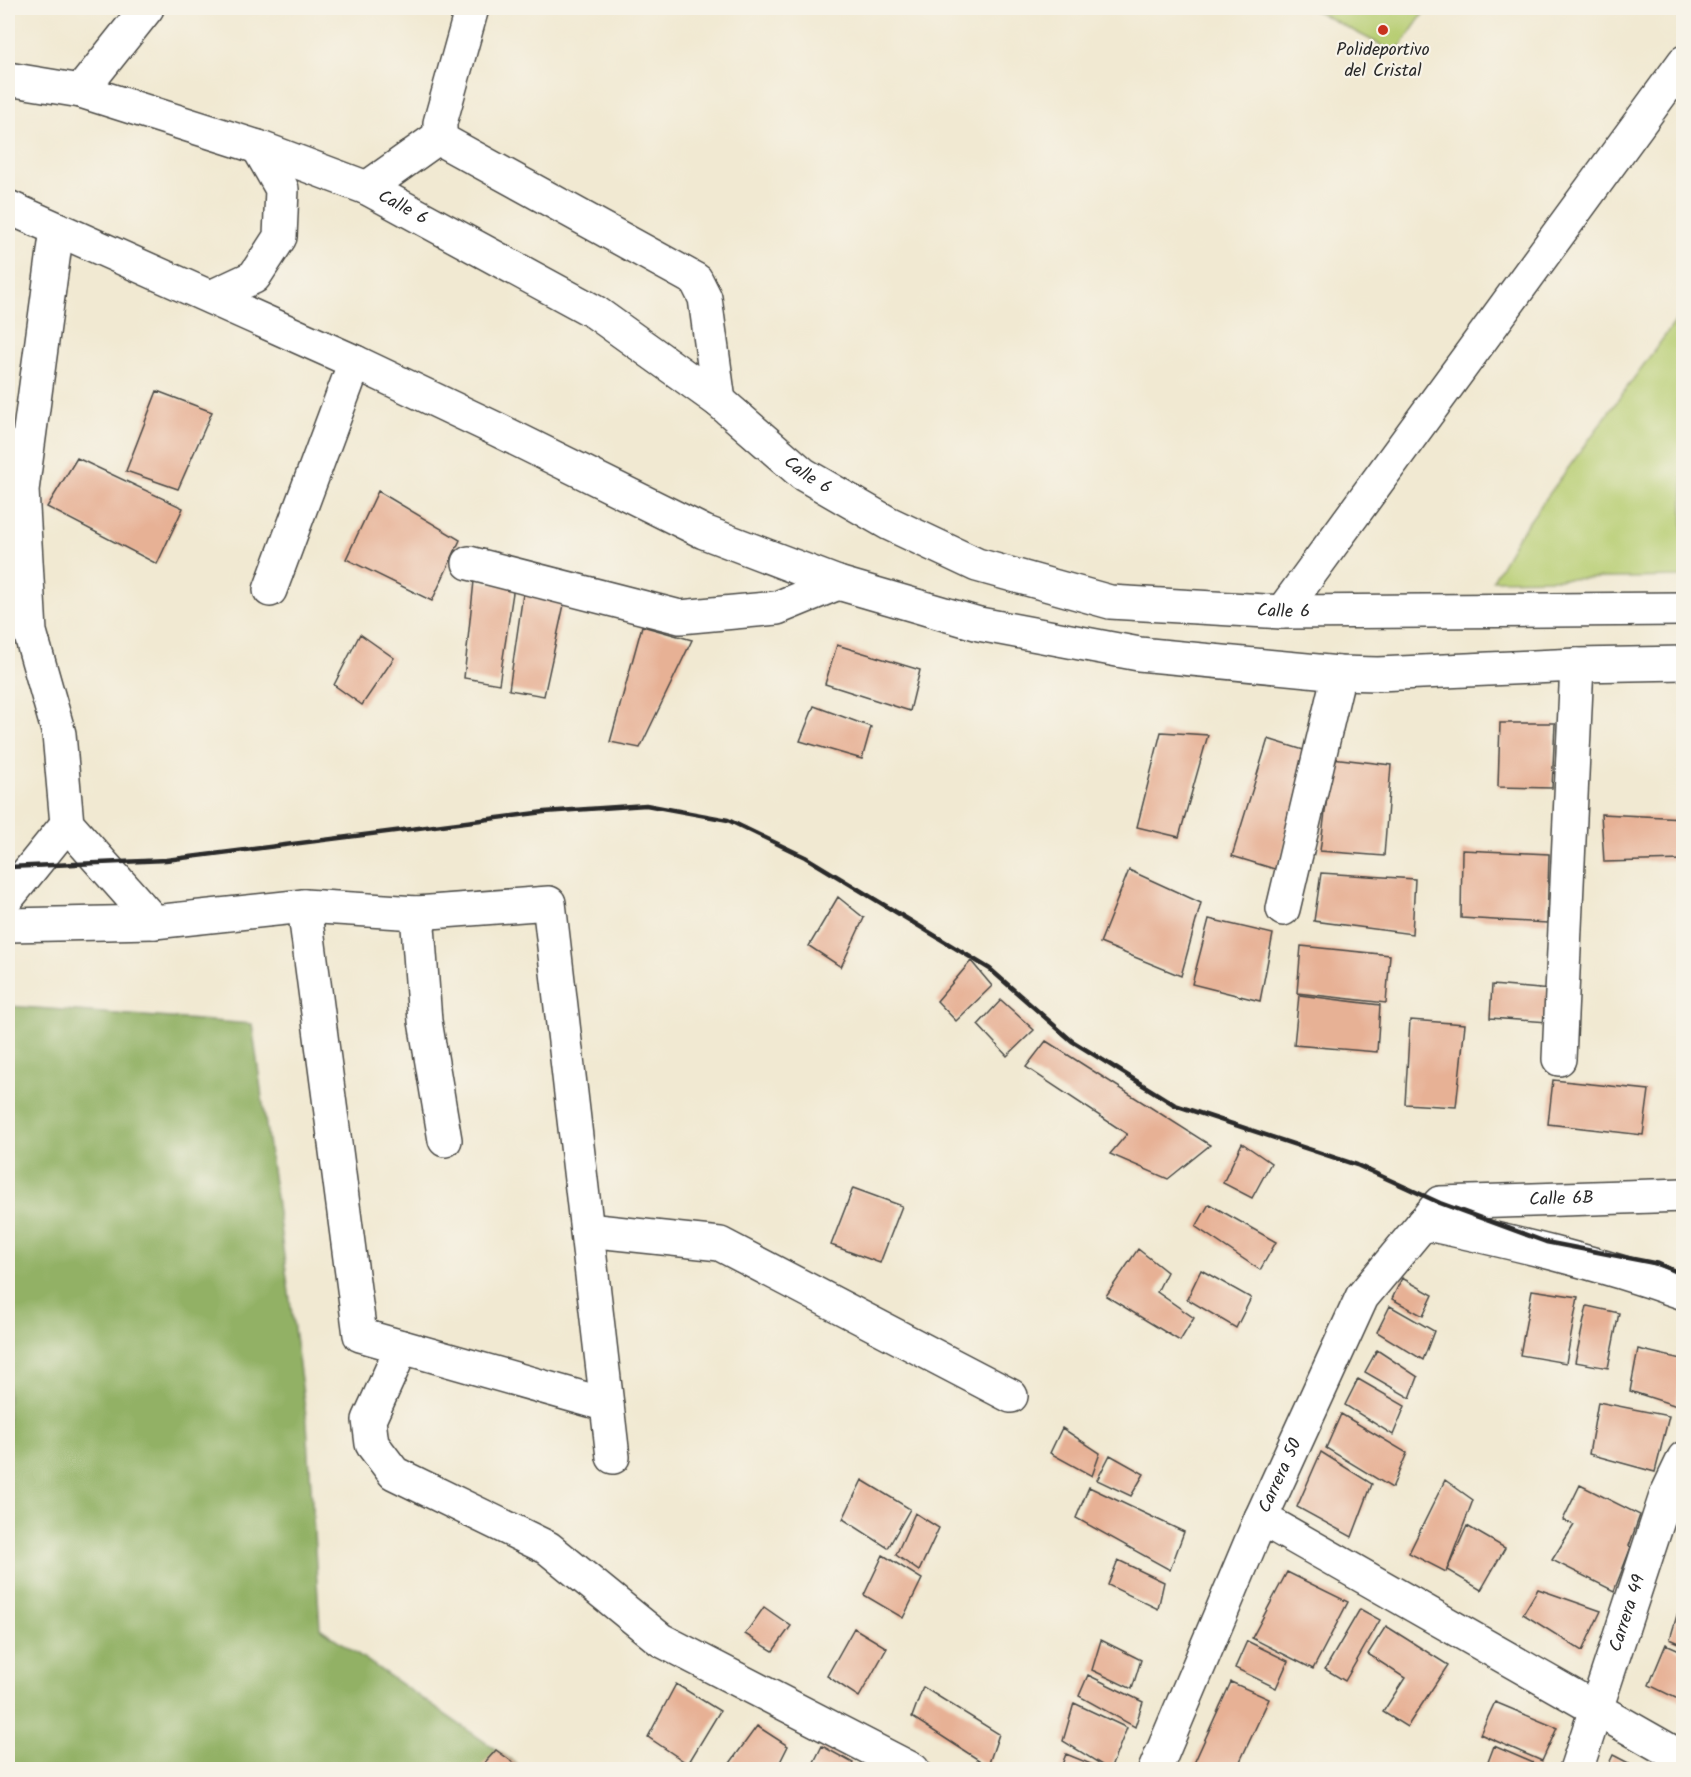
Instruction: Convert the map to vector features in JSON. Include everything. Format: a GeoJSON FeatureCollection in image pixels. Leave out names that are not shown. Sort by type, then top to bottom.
{"type":"FeatureCollection","features":[{"type":"Feature","properties":{"kind":"main road"},"geometry":{"type":"LineString","coordinates":[[81,91],[147,8]]}},
{"type":"Feature","properties":{"kind":"main road"},"geometry":{"type":"LineString","coordinates":[[472,8],[440,123],[440,136],[447,143],[696,280],[705,298],[719,401]]}},
{"type":"Feature","properties":{"kind":"main road"},"geometry":{"type":"LineString","coordinates":[[1282,612],[1683,62]]}},
{"type":"Feature","properties":{"kind":"main road","name":"Calle 6"},"geometry":{"type":"LineString","coordinates":[[8,79],[81,91],[258,147],[367,188],[595,312],[719,401],[803,474],[888,523],[977,565],[1110,602],[1282,612],[1683,609]]}},
{"type":"Feature","properties":{"kind":"main road"},"geometry":{"type":"LineString","coordinates":[[367,188],[440,136]]}},
{"type":"Feature","properties":{"kind":"main road"},"geometry":{"type":"LineString","coordinates":[[211,297],[254,277],[280,237],[282,189],[258,147]]}},
{"type":"Feature","properties":{"kind":"main road"},"geometry":{"type":"LineString","coordinates":[[8,207],[355,362],[704,532],[838,583],[979,624],[1139,654],[1339,673],[1378,674],[1577,665],[1683,663]]}},
{"type":"Feature","properties":{"kind":"main road"},"geometry":{"type":"LineString","coordinates":[[57,228],[22,490],[30,632],[59,734],[68,824],[154,922]]}},
{"type":"Feature","properties":{"kind":"main road"},"geometry":{"type":"LineString","coordinates":[[270,590],[355,362]]}},
{"type":"Feature","properties":{"kind":"main road"},"geometry":{"type":"LineString","coordinates":[[469,563],[680,617],[777,608],[838,583]]}},
{"type":"Feature","properties":{"kind":"main road"},"geometry":{"type":"LineString","coordinates":[[1559,1059],[1577,665]]}},
{"type":"Feature","properties":{"kind":"main road"},"geometry":{"type":"LineString","coordinates":[[1283,909],[1339,673]]}},
{"type":"Feature","properties":{"kind":"main road"},"geometry":{"type":"LineString","coordinates":[[8,897],[68,824]]}},
{"type":"Feature","properties":{"kind":"main road"},"geometry":{"type":"LineString","coordinates":[[8,925],[154,922],[304,906],[417,913],[549,903],[613,1457]]}},
{"type":"Feature","properties":{"kind":"main road"},"geometry":{"type":"LineString","coordinates":[[304,906],[360,1335],[607,1405]]}},
{"type":"Feature","properties":{"kind":"main road"},"geometry":{"type":"LineString","coordinates":[[417,913],[425,1021],[444,1140]]}},
{"type":"Feature","properties":{"kind":"main road","name":"Calle 6B"},"geometry":{"type":"LineString","coordinates":[[1431,1213],[1683,1195]]}},
{"type":"Feature","properties":{"kind":"main road"},"geometry":{"type":"LineString","coordinates":[[1431,1213],[1524,1244],[1627,1273],[1683,1293]]}},
{"type":"Feature","properties":{"kind":"main road","name":"Carrera 50"},"geometry":{"type":"LineString","coordinates":[[1155,1770],[1261,1518],[1362,1297],[1431,1213]]}},
{"type":"Feature","properties":{"kind":"main road"},"geometry":{"type":"LineString","coordinates":[[587,1230],[720,1244],[1011,1396]]}},
{"type":"Feature","properties":{"kind":"main road"},"geometry":{"type":"LineString","coordinates":[[402,1347],[369,1420],[372,1444],[394,1473],[548,1548],[661,1640],[913,1770]]}},
{"type":"Feature","properties":{"kind":"main road","name":"Carrera 49"},"geometry":{"type":"LineString","coordinates":[[1576,1770],[1666,1496],[1683,1458]]}},
{"type":"Feature","properties":{"kind":"main road"},"geometry":{"type":"LineString","coordinates":[[1261,1518],[1683,1759]]}},
{"type":"Feature","properties":{"kind":"green space","name":"Polideportivo del Cristal"},"geometry":{"type":"Polygon","coordinates":[[[1310,8],[1427,8],[1396,53],[1310,8]]]}},
{"type":"Feature","properties":{"kind":"green space"},"geometry":{"type":"Polygon","coordinates":[[[1683,311],[1683,577],[1493,580],[1517,538],[1683,311]]]}},
{"type":"Feature","properties":{"kind":"green space"},"geometry":{"type":"Polygon","coordinates":[[[8,1006],[252,1024],[307,1423],[320,1628],[524,1769],[8,1769],[8,1006]]]}},
{"type":"Feature","properties":{"kind":"building"},"geometry":{"type":"Polygon","coordinates":[[[157,391],[212,412],[178,489],[126,471],[157,391]]]}},
{"type":"Feature","properties":{"kind":"building"},"geometry":{"type":"Polygon","coordinates":[[[77,458],[183,508],[157,564],[47,507],[77,458]]]}},
{"type":"Feature","properties":{"kind":"building"},"geometry":{"type":"Polygon","coordinates":[[[378,491],[460,540],[432,601],[346,559],[378,491]]]}},
{"type":"Feature","properties":{"kind":"building"},"geometry":{"type":"Polygon","coordinates":[[[474,581],[514,586],[499,684],[464,678],[474,581]]]}},
{"type":"Feature","properties":{"kind":"building"},"geometry":{"type":"Polygon","coordinates":[[[524,587],[565,600],[544,696],[509,690],[524,587]]]}},
{"type":"Feature","properties":{"kind":"building"},"geometry":{"type":"Polygon","coordinates":[[[642,626],[692,640],[640,748],[610,742],[642,626]]]}},
{"type":"Feature","properties":{"kind":"building"},"geometry":{"type":"Polygon","coordinates":[[[360,634],[394,658],[362,705],[334,685],[360,634]]]}},
{"type":"Feature","properties":{"kind":"building"},"geometry":{"type":"Polygon","coordinates":[[[837,645],[920,670],[910,711],[825,684],[837,645]]]}},
{"type":"Feature","properties":{"kind":"building"},"geometry":{"type":"Polygon","coordinates":[[[814,706],[871,727],[862,759],[800,741],[814,706]]]}},
{"type":"Feature","properties":{"kind":"building"},"geometry":{"type":"Polygon","coordinates":[[[1500,723],[1555,723],[1552,788],[1498,787],[1500,723]]]}},
{"type":"Feature","properties":{"kind":"building"},"geometry":{"type":"Polygon","coordinates":[[[1161,732],[1208,735],[1179,837],[1137,827],[1161,732]]]}},
{"type":"Feature","properties":{"kind":"building"},"geometry":{"type":"Polygon","coordinates":[[[1268,739],[1310,752],[1278,870],[1232,856],[1268,739]]]}},
{"type":"Feature","properties":{"kind":"building"},"geometry":{"type":"Polygon","coordinates":[[[1332,758],[1391,765],[1384,856],[1320,851],[1332,758]]]}},
{"type":"Feature","properties":{"kind":"building"},"geometry":{"type":"Polygon","coordinates":[[[1601,814],[1684,818],[1684,860],[1604,862],[1601,814]]]}},
{"type":"Feature","properties":{"kind":"building"},"geometry":{"type":"Polygon","coordinates":[[[1462,850],[1549,854],[1547,923],[1461,918],[1462,850]]]}},
{"type":"Feature","properties":{"kind":"building"},"geometry":{"type":"Polygon","coordinates":[[[1129,870],[1201,903],[1181,976],[1100,943],[1129,870]]]}},
{"type":"Feature","properties":{"kind":"building"},"geometry":{"type":"Polygon","coordinates":[[[1321,873],[1415,879],[1412,934],[1314,921],[1321,873]]]}},
{"type":"Feature","properties":{"kind":"building"},"geometry":{"type":"Polygon","coordinates":[[[838,897],[864,918],[841,967],[809,946],[838,897]]]}},
{"type":"Feature","properties":{"kind":"building"},"geometry":{"type":"Polygon","coordinates":[[[1209,919],[1273,934],[1260,1001],[1192,984],[1209,919]]]}},
{"type":"Feature","properties":{"kind":"building"},"geometry":{"type":"Polygon","coordinates":[[[1301,946],[1390,955],[1386,1003],[1297,993],[1301,946]]]}},
{"type":"Feature","properties":{"kind":"building"},"geometry":{"type":"Polygon","coordinates":[[[971,961],[992,986],[956,1021],[937,1001],[971,961]]]}},
{"type":"Feature","properties":{"kind":"building"},"geometry":{"type":"Polygon","coordinates":[[[1492,985],[1551,990],[1548,1022],[1490,1018],[1492,985]]]}},
{"type":"Feature","properties":{"kind":"building"},"geometry":{"type":"Polygon","coordinates":[[[1299,995],[1380,1005],[1377,1052],[1294,1045],[1299,995]]]}},
{"type":"Feature","properties":{"kind":"building"},"geometry":{"type":"Polygon","coordinates":[[[1001,1000],[1034,1030],[1007,1056],[978,1025],[1001,1000]]]}},
{"type":"Feature","properties":{"kind":"building"},"geometry":{"type":"Polygon","coordinates":[[[1410,1020],[1465,1024],[1456,1107],[1405,1104],[1410,1020]]]}},
{"type":"Feature","properties":{"kind":"building"},"geometry":{"type":"Polygon","coordinates":[[[1046,1041],[1210,1145],[1168,1179],[1110,1154],[1127,1134],[1026,1067],[1046,1041]]]}},
{"type":"Feature","properties":{"kind":"building"},"geometry":{"type":"Polygon","coordinates":[[[1553,1080],[1649,1090],[1643,1135],[1548,1124],[1553,1080]]]}},
{"type":"Feature","properties":{"kind":"building"},"geometry":{"type":"Polygon","coordinates":[[[1242,1143],[1271,1163],[1252,1198],[1223,1183],[1242,1143]]]}},
{"type":"Feature","properties":{"kind":"building"},"geometry":{"type":"Polygon","coordinates":[[[853,1188],[902,1206],[880,1263],[831,1245],[853,1188]]]}},
{"type":"Feature","properties":{"kind":"building"},"geometry":{"type":"Polygon","coordinates":[[[1209,1204],[1276,1242],[1260,1270],[1196,1227],[1209,1204]]]}},
{"type":"Feature","properties":{"kind":"building"},"geometry":{"type":"Polygon","coordinates":[[[1138,1249],[1167,1272],[1157,1292],[1194,1318],[1180,1341],[1106,1296],[1138,1249]]]}},
{"type":"Feature","properties":{"kind":"building"},"geometry":{"type":"Polygon","coordinates":[[[1201,1270],[1251,1298],[1236,1328],[1187,1299],[1201,1270]]]}},
{"type":"Feature","properties":{"kind":"building"},"geometry":{"type":"Polygon","coordinates":[[[1402,1278],[1433,1295],[1423,1316],[1392,1299],[1402,1278]]]}},
{"type":"Feature","properties":{"kind":"building"},"geometry":{"type":"Polygon","coordinates":[[[1532,1290],[1578,1297],[1566,1363],[1520,1355],[1532,1290]]]}},
{"type":"Feature","properties":{"kind":"building"},"geometry":{"type":"Polygon","coordinates":[[[1390,1306],[1434,1331],[1423,1360],[1377,1332],[1390,1306]]]}},
{"type":"Feature","properties":{"kind":"building"},"geometry":{"type":"Polygon","coordinates":[[[1587,1306],[1619,1313],[1608,1368],[1575,1362],[1587,1306]]]}},
{"type":"Feature","properties":{"kind":"building"},"geometry":{"type":"Polygon","coordinates":[[[1638,1349],[1681,1359],[1677,1406],[1630,1391],[1638,1349]]]}},
{"type":"Feature","properties":{"kind":"building"},"geometry":{"type":"Polygon","coordinates":[[[1377,1350],[1418,1377],[1410,1398],[1365,1372],[1377,1350]]]}},
{"type":"Feature","properties":{"kind":"building"},"geometry":{"type":"Polygon","coordinates":[[[1358,1379],[1405,1406],[1393,1435],[1345,1405],[1358,1379]]]}},
{"type":"Feature","properties":{"kind":"building"},"geometry":{"type":"Polygon","coordinates":[[[1598,1402],[1669,1416],[1655,1472],[1589,1454],[1598,1402]]]}},
{"type":"Feature","properties":{"kind":"building"},"geometry":{"type":"Polygon","coordinates":[[[1341,1414],[1407,1453],[1392,1488],[1326,1448],[1341,1414]]]}},
{"type":"Feature","properties":{"kind":"building"},"geometry":{"type":"Polygon","coordinates":[[[1062,1428],[1100,1453],[1092,1476],[1050,1453],[1062,1428]]]}},
{"type":"Feature","properties":{"kind":"building"},"geometry":{"type":"Polygon","coordinates":[[[1321,1452],[1372,1484],[1352,1537],[1297,1507],[1321,1452]]]}},
{"type":"Feature","properties":{"kind":"building"},"geometry":{"type":"Polygon","coordinates":[[[1110,1455],[1144,1474],[1131,1496],[1097,1480],[1110,1455]]]}},
{"type":"Feature","properties":{"kind":"building"},"geometry":{"type":"Polygon","coordinates":[[[862,1480],[910,1509],[888,1548],[843,1519],[862,1480]]]}},
{"type":"Feature","properties":{"kind":"building"},"geometry":{"type":"Polygon","coordinates":[[[1445,1480],[1473,1500],[1446,1572],[1409,1553],[1445,1480]]]}},
{"type":"Feature","properties":{"kind":"building"},"geometry":{"type":"Polygon","coordinates":[[[1580,1485],[1640,1515],[1629,1546],[1631,1547],[1614,1591],[1552,1560],[1574,1525],[1563,1520],[1580,1485]]]}},
{"type":"Feature","properties":{"kind":"building"},"geometry":{"type":"Polygon","coordinates":[[[1089,1487],[1184,1532],[1170,1570],[1076,1518],[1089,1487]]]}},
{"type":"Feature","properties":{"kind":"building"},"geometry":{"type":"Polygon","coordinates":[[[915,1513],[939,1528],[919,1571],[896,1555],[915,1513]]]}},
{"type":"Feature","properties":{"kind":"building"},"geometry":{"type":"Polygon","coordinates":[[[1467,1526],[1505,1548],[1481,1590],[1447,1570],[1467,1526]]]}},
{"type":"Feature","properties":{"kind":"building"},"geometry":{"type":"Polygon","coordinates":[[[883,1555],[922,1579],[903,1618],[864,1595],[883,1555]]]}},
{"type":"Feature","properties":{"kind":"building"},"geometry":{"type":"Polygon","coordinates":[[[1118,1560],[1164,1582],[1158,1609],[1108,1585],[1118,1560]]]}},
{"type":"Feature","properties":{"kind":"building"},"geometry":{"type":"Polygon","coordinates":[[[1287,1572],[1348,1602],[1313,1669],[1252,1638],[1287,1572]]]}},
{"type":"Feature","properties":{"kind":"building"},"geometry":{"type":"Polygon","coordinates":[[[1538,1589],[1601,1611],[1582,1651],[1523,1614],[1538,1589]]]}},
{"type":"Feature","properties":{"kind":"building"},"geometry":{"type":"Polygon","coordinates":[[[764,1607],[791,1626],[773,1651],[745,1634],[764,1607]]]}},
{"type":"Feature","properties":{"kind":"building"},"geometry":{"type":"Polygon","coordinates":[[[1360,1609],[1380,1620],[1345,1681],[1325,1669],[1360,1609]]]}},
{"type":"Feature","properties":{"kind":"building"},"geometry":{"type":"Polygon","coordinates":[[[1678,1612],[1684,1614],[1684,1645],[1670,1639],[1678,1612]]]}},
{"type":"Feature","properties":{"kind":"building"},"geometry":{"type":"Polygon","coordinates":[[[1386,1626],[1448,1665],[1407,1727],[1383,1712],[1405,1678],[1368,1654],[1386,1626]]]}},
{"type":"Feature","properties":{"kind":"building"},"geometry":{"type":"Polygon","coordinates":[[[854,1628],[887,1648],[859,1697],[827,1676],[854,1628]]]}},
{"type":"Feature","properties":{"kind":"building"},"geometry":{"type":"Polygon","coordinates":[[[1101,1640],[1141,1660],[1132,1689],[1092,1670],[1101,1640]]]}},
{"type":"Feature","properties":{"kind":"building"},"geometry":{"type":"Polygon","coordinates":[[[1247,1641],[1288,1661],[1276,1688],[1235,1668],[1247,1641]]]}},
{"type":"Feature","properties":{"kind":"building"},"geometry":{"type":"Polygon","coordinates":[[[1666,1644],[1684,1652],[1684,1702],[1649,1685],[1666,1644]]]}},
{"type":"Feature","properties":{"kind":"building"},"geometry":{"type":"Polygon","coordinates":[[[1088,1675],[1143,1702],[1135,1727],[1079,1696],[1088,1675]]]}},
{"type":"Feature","properties":{"kind":"building"},"geometry":{"type":"Polygon","coordinates":[[[1231,1682],[1269,1699],[1236,1770],[1191,1770],[1231,1682]]]}},
{"type":"Feature","properties":{"kind":"building"},"geometry":{"type":"Polygon","coordinates":[[[676,1684],[720,1711],[688,1764],[648,1737],[676,1684]]]}},
{"type":"Feature","properties":{"kind":"building"},"geometry":{"type":"Polygon","coordinates":[[[923,1687],[999,1734],[988,1766],[912,1717],[923,1687]]]}},
{"type":"Feature","properties":{"kind":"building"},"geometry":{"type":"Polygon","coordinates":[[[1495,1702],[1557,1728],[1542,1761],[1480,1734],[1495,1702]]]}},
{"type":"Feature","properties":{"kind":"building"},"geometry":{"type":"Polygon","coordinates":[[[1074,1703],[1127,1728],[1110,1770],[1063,1741],[1074,1703]]]}},
{"type":"Feature","properties":{"kind":"building"},"geometry":{"type":"Polygon","coordinates":[[[757,1726],[788,1746],[776,1770],[725,1770],[757,1726]]]}},
{"type":"Feature","properties":{"kind":"building"},"geometry":{"type":"Polygon","coordinates":[[[822,1746],[853,1763],[849,1770],[810,1770],[822,1746]]]}},
{"type":"Feature","properties":{"kind":"building"},"geometry":{"type":"Polygon","coordinates":[[[1494,1746],[1538,1765],[1536,1770],[1485,1770],[1494,1746]]]}},
{"type":"Feature","properties":{"kind":"building"},"geometry":{"type":"Polygon","coordinates":[[[496,1750],[524,1770],[478,1770],[496,1750]]]}},
{"type":"Feature","properties":{"kind":"building"},"geometry":{"type":"Polygon","coordinates":[[[1066,1754],[1103,1769],[1103,1770],[1060,1770],[1066,1754]]]}},
{"type":"Feature","properties":{"kind":"building"},"geometry":{"type":"Polygon","coordinates":[[[1613,1755],[1642,1770],[1606,1770],[1613,1755]]]}},
{"type":"Feature","properties":{"kind":"railway"},"geometry":{"type":"LineString","coordinates":[[8,867],[166,860],[544,812],[646,805],[728,820],[805,857],[990,969],[1072,1041],[1175,1105],[1357,1165],[1440,1203],[1546,1242],[1659,1264],[1684,1275]]}},
{"type":"Feature","properties":{"kind":"place","name":"Polideportivo del Cristal"},"geometry":{"type":"Point","coordinates":[1383,30]}}]}
